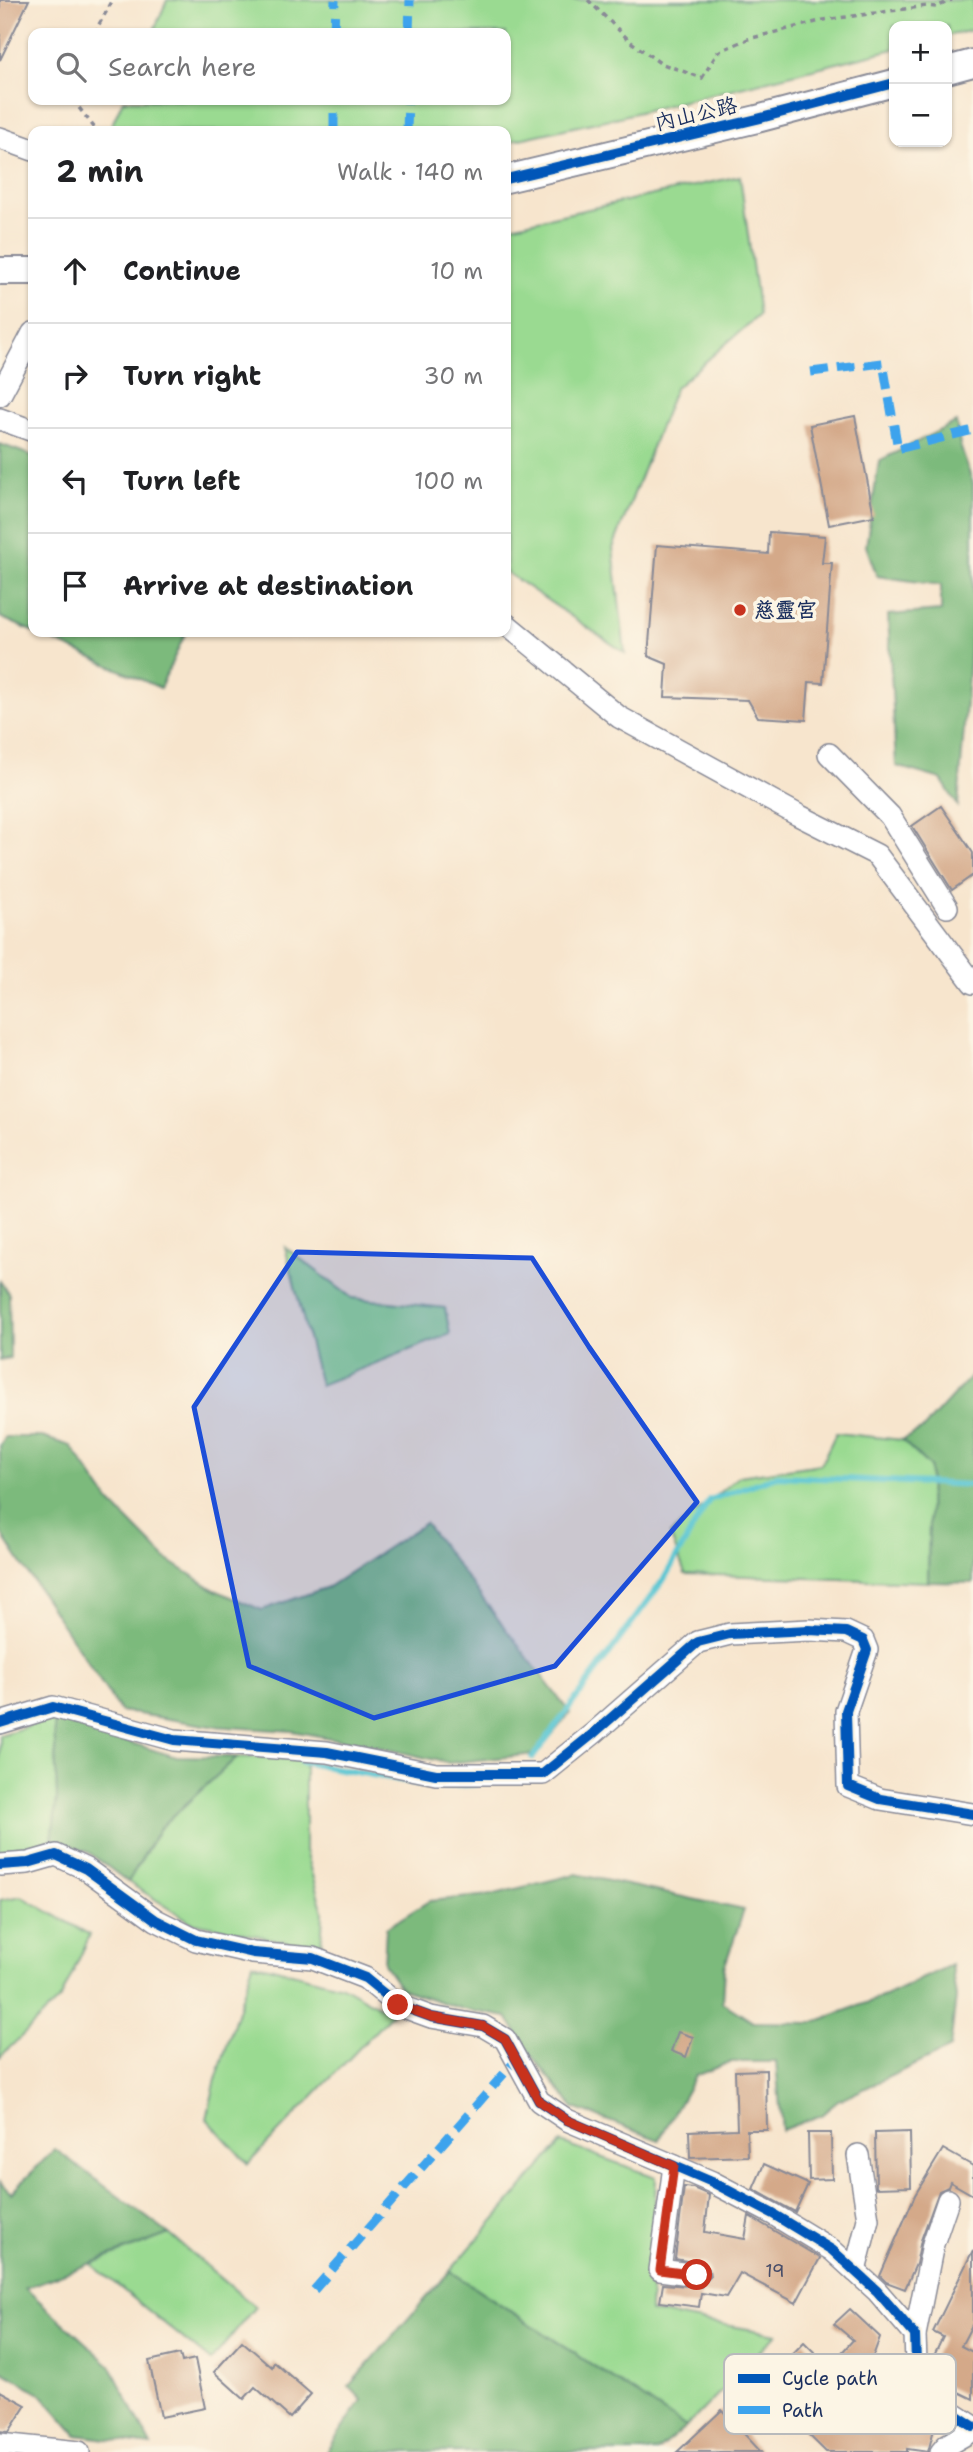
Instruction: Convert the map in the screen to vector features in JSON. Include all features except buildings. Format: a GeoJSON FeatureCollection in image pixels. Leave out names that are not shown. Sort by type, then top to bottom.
{"type":"FeatureCollection","features":[{"type":"Feature","properties":{"kind":"main road"},"geometry":{"type":"LineString","coordinates":[[952,69],[973,64]]}},
{"type":"Feature","properties":{"kind":"main road","name":"內山公路"},"geometry":{"type":"LineString","coordinates":[[511,178],[757,120],[890,84]]}},
{"type":"Feature","properties":{"kind":"main road"},"geometry":{"type":"LineString","coordinates":[[0,271],[28,271]]}},
{"type":"Feature","properties":{"kind":"street"},"geometry":{"type":"LineString","coordinates":[[0,138],[28,148]]}},
{"type":"Feature","properties":{"kind":"street"},"geometry":{"type":"LineString","coordinates":[[0,395],[28,342]]}},
{"type":"Feature","properties":{"kind":"street"},"geometry":{"type":"LineString","coordinates":[[0,419],[28,429]]}},
{"type":"Feature","properties":{"kind":"street"},"geometry":{"type":"LineString","coordinates":[[511,628],[619,717],[877,855],[973,983]]}},
{"type":"Feature","properties":{"kind":"street"},"geometry":{"type":"LineString","coordinates":[[829,754],[890,816],[947,907]]}},
{"type":"Feature","properties":{"kind":"street"},"geometry":{"type":"LineString","coordinates":[[0,1723],[53,1707],[174,1740],[327,1752],[436,1774],[543,1774],[698,1642],[730,1634],[809,1630],[846,1632],[863,1640],[867,1650],[846,1711],[848,1786],[880,1799],[973,1814]]}},
{"type":"Feature","properties":{"kind":"street"},"geometry":{"type":"LineString","coordinates":[[0,1865],[28,1863],[56,1855],[86,1869],[156,1920],[196,1940],[253,1953],[313,1958],[365,1978],[398,2005],[431,2017],[483,2026],[505,2039],[539,2101],[567,2120],[712,2182],[773,2214],[832,2250],[877,2291],[915,2335]]}},
{"type":"Feature","properties":{"kind":"street"},"geometry":{"type":"LineString","coordinates":[[855,2271],[868,2219],[858,2155]]}},
{"type":"Feature","properties":{"kind":"street"},"geometry":{"type":"LineString","coordinates":[[674,2166],[660,2270],[697,2275]]}},
{"type":"Feature","properties":{"kind":"street"},"geometry":{"type":"LineString","coordinates":[[916,2354],[915,2335],[933,2244],[948,2200]]}},
{"type":"Feature","properties":{"kind":"street"},"geometry":{"type":"LineString","coordinates":[[941,2452],[973,2428],[956,2416]]}},
{"type":"Feature","properties":{"kind":"street"},"geometry":{"type":"LineString","coordinates":[[0,2444],[79,2452]]}},
{"type":"Feature","properties":{"kind":"path"},"geometry":{"type":"LineString","coordinates":[[97,28],[113,0]]}},
{"type":"Feature","properties":{"kind":"path"},"geometry":{"type":"LineString","coordinates":[[588,0],[631,42],[660,63],[702,78],[718,52],[748,39],[824,20],[936,7],[952,0]]}},
{"type":"Feature","properties":{"kind":"path"},"geometry":{"type":"LineString","coordinates":[[927,6],[931,0]]}},
{"type":"Feature","properties":{"kind":"path"},"geometry":{"type":"LineString","coordinates":[[77,105],[93,126]]}},
{"type":"Feature","properties":{"kind":"highlighted area"},"geometry":{"type":"Polygon","coordinates":[[[297,1252],[532,1258],[589,1347],[697,1502],[555,1666],[374,1718],[249,1666],[194,1407],[297,1252]]]}},
{"type":"Feature","properties":{"kind":"green space"},"geometry":{"type":"Polygon","coordinates":[[[167,0],[973,0],[973,30],[952,35],[952,21],[889,21],[889,50],[511,141],[511,126],[111,126],[121,105],[511,105],[511,28],[155,28],[167,0]]]}},
{"type":"Feature","properties":{"kind":"green space"},"geometry":{"type":"Polygon","coordinates":[[[740,176],[759,315],[675,388],[613,548],[625,653],[511,575],[511,226],[740,176]]]}},
{"type":"Feature","properties":{"kind":"green space"},"geometry":{"type":"Polygon","coordinates":[[[956,422],[960,445],[973,484],[973,611],[958,806],[941,779],[896,766],[888,615],[941,611],[941,585],[877,576],[866,546],[879,461],[956,422]]]}},
{"type":"Feature","properties":{"kind":"green space"},"geometry":{"type":"Polygon","coordinates":[[[0,444],[28,454],[28,630],[0,617],[0,444]]]}},
{"type":"Feature","properties":{"kind":"green space"},"geometry":{"type":"Polygon","coordinates":[[[45,637],[184,637],[160,688],[45,637]]]}},
{"type":"Feature","properties":{"kind":"green space"},"geometry":{"type":"Polygon","coordinates":[[[285,1247],[352,1298],[445,1308],[450,1334],[320,1385],[285,1247]]]}},
{"type":"Feature","properties":{"kind":"green space"},"geometry":{"type":"Polygon","coordinates":[[[0,1281],[9,1294],[10,1358],[0,1360],[0,1281]]]}},
{"type":"Feature","properties":{"kind":"green space"},"geometry":{"type":"Polygon","coordinates":[[[973,1374],[973,1583],[928,1582],[930,1467],[902,1440],[923,1429],[973,1374]]]}},
{"type":"Feature","properties":{"kind":"green space"},"geometry":{"type":"Polygon","coordinates":[[[836,1433],[902,1440],[930,1467],[928,1582],[685,1574],[670,1534],[739,1476],[821,1464],[836,1433]]]}},
{"type":"Feature","properties":{"kind":"green space"},"geometry":{"type":"Polygon","coordinates":[[[5,1437],[42,1437],[71,1446],[110,1502],[166,1559],[215,1590],[262,1610],[328,1587],[425,1523],[570,1713],[536,1754],[449,1763],[292,1731],[211,1726],[120,1711],[0,1531],[0,1446],[5,1437]]]}},
{"type":"Feature","properties":{"kind":"green space"},"geometry":{"type":"Polygon","coordinates":[[[54,1718],[57,1797],[52,1840],[0,1852],[0,1735],[54,1718]]]}},
{"type":"Feature","properties":{"kind":"green space"},"geometry":{"type":"Polygon","coordinates":[[[54,1718],[172,1756],[237,1757],[160,1828],[128,1882],[88,1852],[52,1840],[57,1797],[54,1718]]]}},
{"type":"Feature","properties":{"kind":"green space"},"geometry":{"type":"Polygon","coordinates":[[[237,1757],[305,1758],[305,1851],[323,1912],[321,1949],[191,1922],[128,1882],[160,1828],[237,1757]]]}},
{"type":"Feature","properties":{"kind":"green space"},"geometry":{"type":"Polygon","coordinates":[[[576,1874],[744,1910],[724,1968],[722,2002],[753,2022],[812,2023],[885,1996],[951,1965],[956,1997],[950,2048],[838,2101],[821,2115],[782,2130],[776,2062],[730,2062],[695,2076],[659,2140],[574,2108],[533,2058],[507,2017],[462,2009],[401,1989],[384,1964],[386,1928],[429,1901],[491,1895],[576,1874]]]}},
{"type":"Feature","properties":{"kind":"green space"},"geometry":{"type":"Polygon","coordinates":[[[21,1896],[90,1935],[61,1998],[0,2057],[0,1900],[21,1896]]]}},
{"type":"Feature","properties":{"kind":"green space"},"geometry":{"type":"Polygon","coordinates":[[[253,1963],[342,1986],[392,2014],[248,2164],[207,2119],[215,2083],[253,1963]]]}},
{"type":"Feature","properties":{"kind":"green space"},"geometry":{"type":"Polygon","coordinates":[[[561,2143],[656,2177],[650,2312],[777,2334],[757,2354],[724,2354],[724,2388],[686,2427],[450,2271],[561,2143]]]}},
{"type":"Feature","properties":{"kind":"green space"},"geometry":{"type":"Polygon","coordinates":[[[55,2149],[169,2234],[25,2288],[110,2365],[151,2445],[77,2435],[40,2393],[0,2370],[0,2183],[11,2193],[55,2149]]]}},
{"type":"Feature","properties":{"kind":"green space"},"geometry":{"type":"Polygon","coordinates":[[[169,2234],[255,2307],[211,2361],[91,2264],[169,2234]]]}},
{"type":"Feature","properties":{"kind":"green space"},"geometry":{"type":"Polygon","coordinates":[[[450,2271],[686,2427],[656,2452],[326,2452],[362,2400],[349,2386],[450,2271]]]}},
{"type":"Feature","properties":{"kind":"waterway"},"geometry":{"type":"LineString","coordinates":[[533,1757],[664,1579],[709,1500],[777,1476],[973,1485]]}},
{"type":"Feature","properties":{"kind":"waterway"},"geometry":{"type":"LineString","coordinates":[[301,1762],[439,1787],[475,1784]]}},
{"type":"Feature","properties":{"kind":"marked path"},"geometry":{"type":"LineString","coordinates":[[334,28],[335,0]]}},
{"type":"Feature","properties":{"kind":"marked path"},"geometry":{"type":"LineString","coordinates":[[409,28],[410,0]]}},
{"type":"Feature","properties":{"kind":"marked path"},"geometry":{"type":"LineString","coordinates":[[334,105],[334,126]]}},
{"type":"Feature","properties":{"kind":"marked path"},"geometry":{"type":"LineString","coordinates":[[407,126],[408,105]]}},
{"type":"Feature","properties":{"kind":"marked path"},"geometry":{"type":"LineString","coordinates":[[811,372],[883,363],[898,449],[973,430]]}},
{"type":"Feature","properties":{"kind":"marked path"},"geometry":{"type":"LineString","coordinates":[[314,2290],[516,2060]]}},
{"type":"Feature","properties":{"kind":"cycle path"},"geometry":{"type":"LineString","coordinates":[[511,178],[890,84]]}},
{"type":"Feature","properties":{"kind":"cycle path"},"geometry":{"type":"LineString","coordinates":[[0,1723],[53,1707],[174,1740],[327,1752],[436,1774],[543,1774],[698,1642],[730,1634],[809,1630],[846,1632],[863,1640],[867,1650],[846,1711],[848,1786],[880,1799],[973,1814]]}},
{"type":"Feature","properties":{"kind":"cycle path"},"geometry":{"type":"LineString","coordinates":[[0,1865],[28,1863],[56,1855],[86,1869],[156,1920],[196,1940],[253,1953],[313,1958],[365,1978],[398,2005],[431,2017],[483,2026],[505,2039],[539,2101],[567,2120],[712,2182],[773,2214],[832,2250],[877,2291],[915,2335],[916,2354]]}},
{"type":"Feature","properties":{"kind":"cycle path"},"geometry":{"type":"LineString","coordinates":[[956,2415],[973,2426]]}},
{"type":"Feature","properties":{"kind":"place","name":"慈靈宮"},"geometry":{"type":"Point","coordinates":[740,610]}},
{"type":"Feature","properties":{"kind":"route"},"geometry":{"type":"LineString","coordinates":[[398,2005],[431,2017],[483,2026],[505,2039],[539,2101],[567,2120],[674,2166],[660,2270],[697,2275]]}}]}
